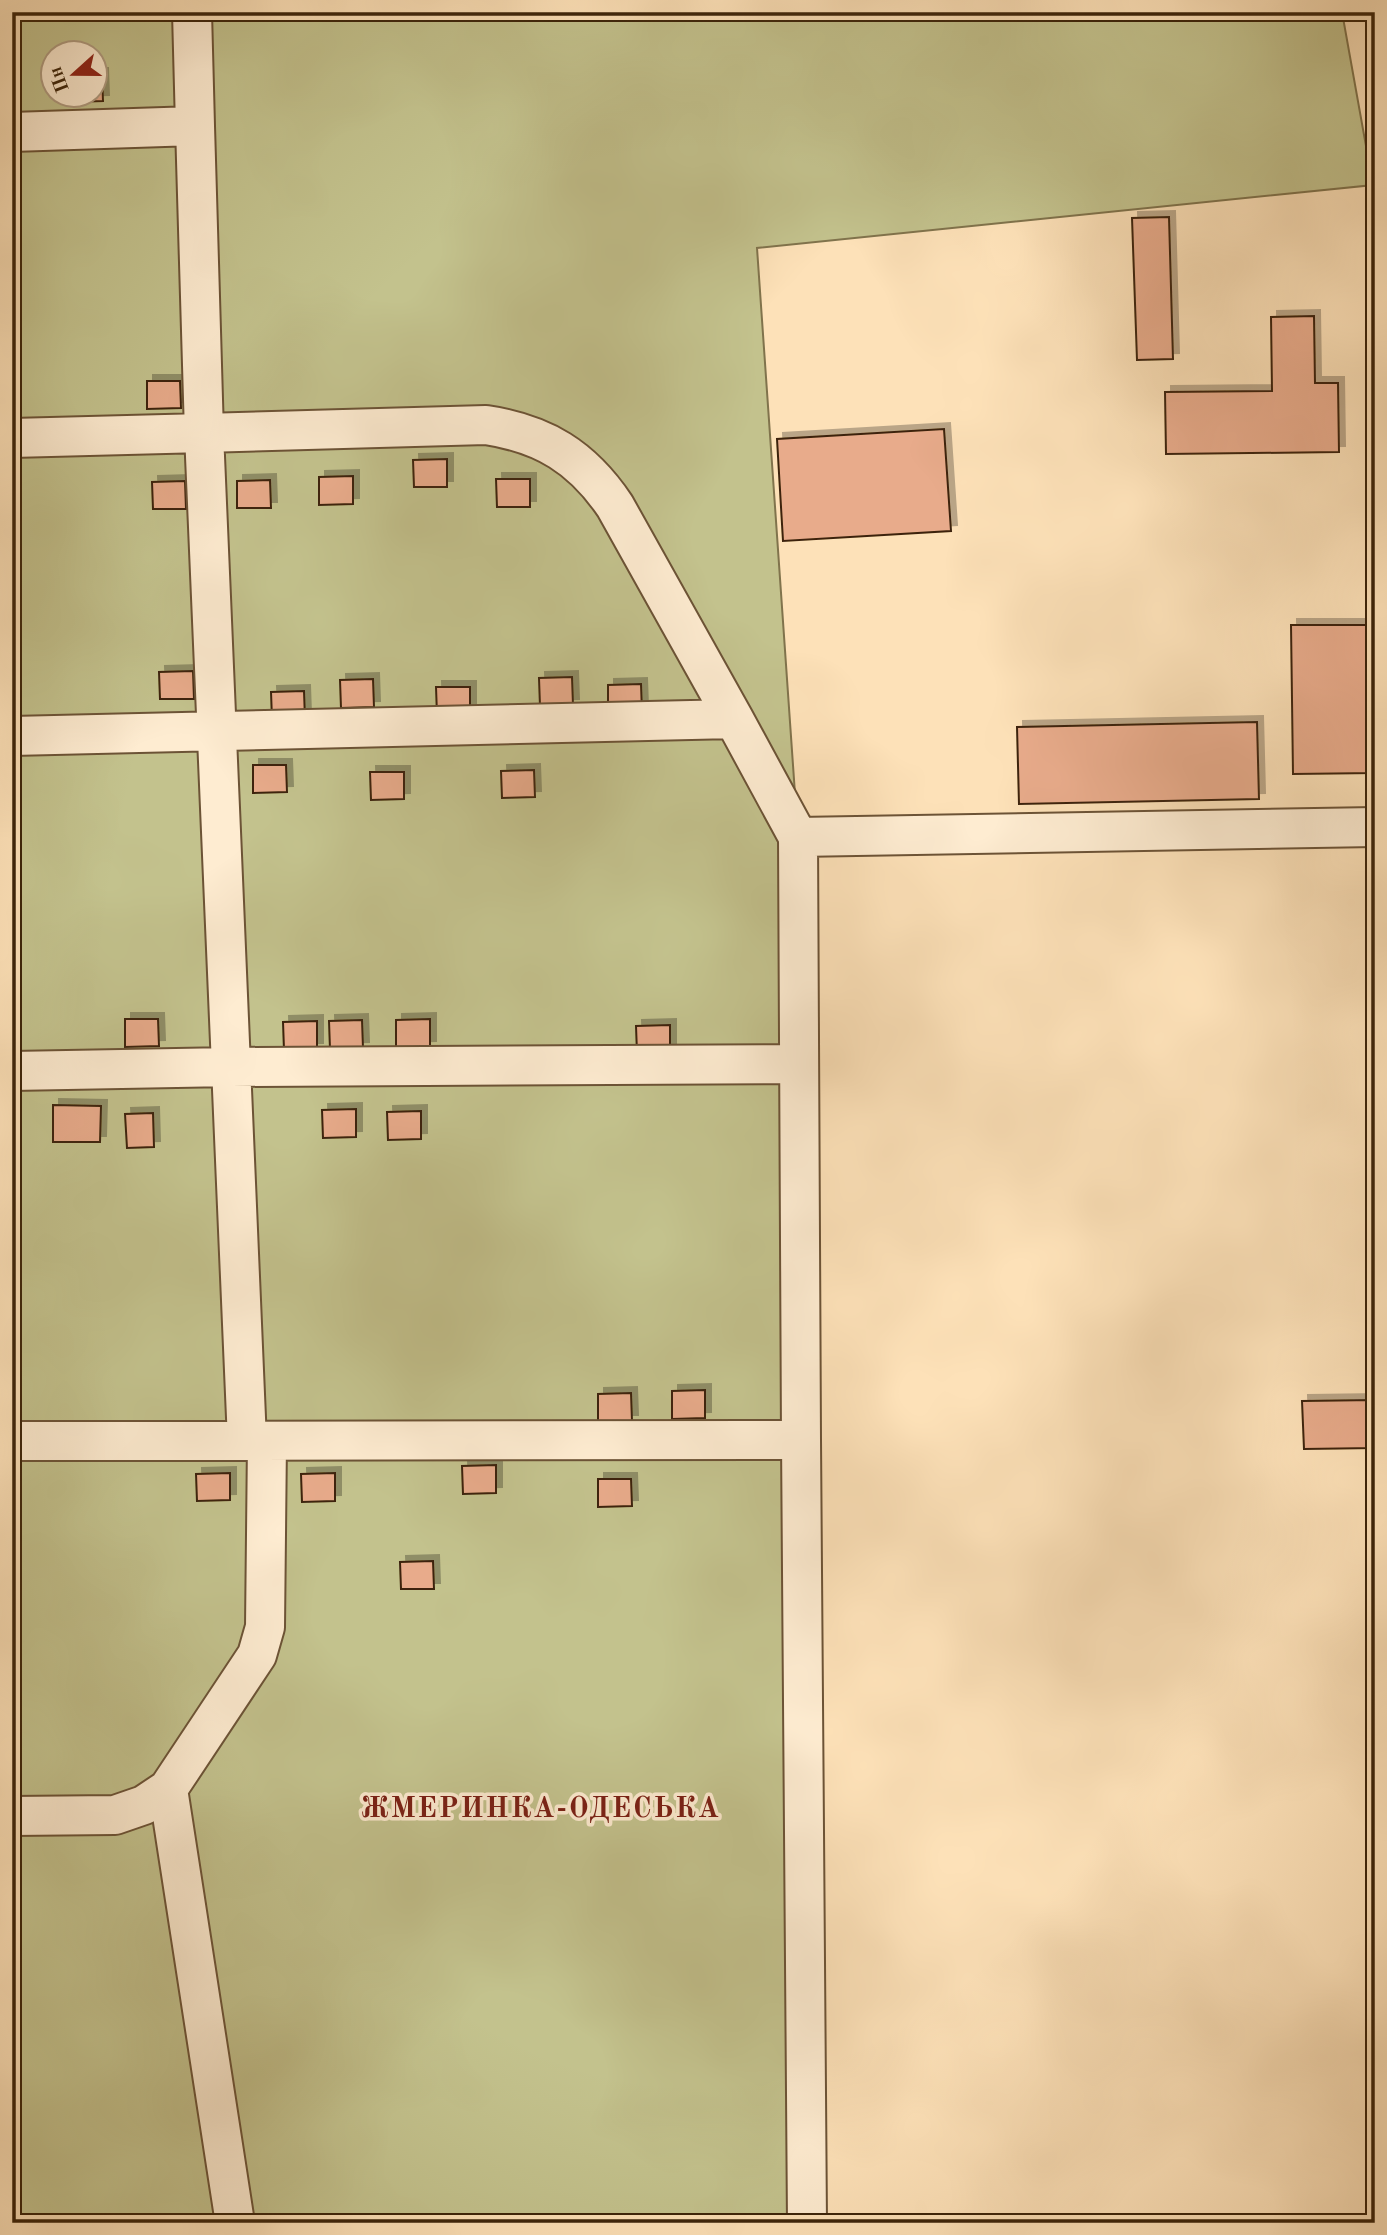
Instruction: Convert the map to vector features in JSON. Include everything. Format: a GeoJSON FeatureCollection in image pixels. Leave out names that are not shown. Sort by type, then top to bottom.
{"type":"FeatureCollection","features":[{"type":"Feature","properties":{"kind":"street"},"geometry":{"type":"LineString","coordinates":[[12,1816],[115,1815],[144,1805],[168,1789],[257,1655],[265,1627],[257,1441],[231,1067],[204,433],[192,12]]}},
{"type":"Feature","properties":{"kind":"street"},"geometry":{"type":"LineString","coordinates":[[12,132],[195,126]]}},
{"type":"Feature","properties":{"kind":"street"},"geometry":{"type":"LineString","coordinates":[[12,438],[486,425],[509,429],[559,448],[581,464],[600,484],[615,506],[797,837],[807,2223]]}},
{"type":"Feature","properties":{"kind":"street"},"geometry":{"type":"LineString","coordinates":[[12,736],[734,719]]}},
{"type":"Feature","properties":{"kind":"street"},"geometry":{"type":"LineString","coordinates":[[797,837],[1375,827]]}},
{"type":"Feature","properties":{"kind":"street"},"geometry":{"type":"LineString","coordinates":[[12,1071],[799,1064]]}},
{"type":"Feature","properties":{"kind":"street"},"geometry":{"type":"LineString","coordinates":[[12,1441],[802,1440]]}},
{"type":"Feature","properties":{"kind":"street"},"geometry":{"type":"LineString","coordinates":[[168,1789],[234,2223]]}},
{"type":"Feature","properties":{"kind":"shaded area"},"geometry":{"type":"Polygon","coordinates":[[[12,12],[1342,12],[1373,185],[757,248],[798,837],[807,2223],[12,2223],[12,12]]]}},
{"type":"Feature","properties":{"kind":"building"},"geometry":{"type":"Polygon","coordinates":[[[1169,217],[1173,359],[1137,360],[1132,218],[1169,217]]]}},
{"type":"Feature","properties":{"kind":"building"},"geometry":{"type":"Polygon","coordinates":[[[1314,316],[1315,383],[1338,383],[1339,452],[1166,454],[1165,392],[1272,391],[1271,317],[1314,316]]]}},
{"type":"Feature","properties":{"kind":"building"},"geometry":{"type":"Polygon","coordinates":[[[147,381],[180,381],[181,408],[147,409],[147,381]]]}},
{"type":"Feature","properties":{"kind":"building"},"geometry":{"type":"Polygon","coordinates":[[[944,429],[951,531],[783,541],[777,439],[944,429]]]}},
{"type":"Feature","properties":{"kind":"building"},"geometry":{"type":"Polygon","coordinates":[[[447,459],[447,487],[414,487],[413,460],[447,459]]]}},
{"type":"Feature","properties":{"kind":"building"},"geometry":{"type":"Polygon","coordinates":[[[353,476],[353,504],[319,505],[319,477],[353,476]]]}},
{"type":"Feature","properties":{"kind":"building"},"geometry":{"type":"Polygon","coordinates":[[[496,479],[530,479],[530,507],[497,507],[496,479]]]}},
{"type":"Feature","properties":{"kind":"building"},"geometry":{"type":"Polygon","coordinates":[[[270,480],[271,508],[237,508],[237,481],[270,480]]]}},
{"type":"Feature","properties":{"kind":"building"},"geometry":{"type":"Polygon","coordinates":[[[185,481],[186,509],[153,509],[152,482],[185,481]]]}},
{"type":"Feature","properties":{"kind":"building"},"geometry":{"type":"Polygon","coordinates":[[[1291,625],[1375,625],[1375,773],[1293,774],[1291,625]]]}},
{"type":"Feature","properties":{"kind":"building"},"geometry":{"type":"Polygon","coordinates":[[[193,671],[194,699],[160,699],[159,672],[193,671]]]}},
{"type":"Feature","properties":{"kind":"building"},"geometry":{"type":"Polygon","coordinates":[[[572,677],[573,705],[540,706],[539,678],[572,677]]]}},
{"type":"Feature","properties":{"kind":"building"},"geometry":{"type":"Polygon","coordinates":[[[373,679],[374,707],[341,708],[340,680],[373,679]]]}},
{"type":"Feature","properties":{"kind":"building"},"geometry":{"type":"Polygon","coordinates":[[[641,684],[642,712],[608,713],[608,685],[641,684]]]}},
{"type":"Feature","properties":{"kind":"building"},"geometry":{"type":"Polygon","coordinates":[[[436,687],[470,687],[470,714],[437,715],[436,687]]]}},
{"type":"Feature","properties":{"kind":"building"},"geometry":{"type":"Polygon","coordinates":[[[304,691],[305,719],[272,719],[271,692],[304,691]]]}},
{"type":"Feature","properties":{"kind":"building"},"geometry":{"type":"Polygon","coordinates":[[[1257,722],[1259,799],[1019,804],[1017,727],[1257,722]]]}},
{"type":"Feature","properties":{"kind":"building"},"geometry":{"type":"Polygon","coordinates":[[[253,765],[286,765],[287,792],[253,793],[253,765]]]}},
{"type":"Feature","properties":{"kind":"building"},"geometry":{"type":"Polygon","coordinates":[[[534,770],[535,797],[502,798],[501,771],[534,770]]]}},
{"type":"Feature","properties":{"kind":"building"},"geometry":{"type":"Polygon","coordinates":[[[370,772],[404,772],[404,799],[371,800],[370,772]]]}},
{"type":"Feature","properties":{"kind":"building"},"geometry":{"type":"Polygon","coordinates":[[[125,1019],[158,1019],[159,1046],[125,1047],[125,1019]]]}},
{"type":"Feature","properties":{"kind":"building"},"geometry":{"type":"Polygon","coordinates":[[[430,1019],[430,1047],[396,1048],[396,1020],[430,1019]]]}},
{"type":"Feature","properties":{"kind":"building"},"geometry":{"type":"Polygon","coordinates":[[[362,1020],[363,1048],[330,1049],[329,1021],[362,1020]]]}},
{"type":"Feature","properties":{"kind":"building"},"geometry":{"type":"Polygon","coordinates":[[[317,1021],[317,1049],[284,1050],[283,1022],[317,1021]]]}},
{"type":"Feature","properties":{"kind":"building"},"geometry":{"type":"Polygon","coordinates":[[[670,1025],[670,1053],[637,1053],[636,1026],[670,1025]]]}},
{"type":"Feature","properties":{"kind":"building"},"geometry":{"type":"Polygon","coordinates":[[[53,1105],[101,1106],[100,1142],[53,1142],[53,1105]]]}},
{"type":"Feature","properties":{"kind":"building"},"geometry":{"type":"Polygon","coordinates":[[[356,1109],[356,1137],[323,1138],[322,1110],[356,1109]]]}},
{"type":"Feature","properties":{"kind":"building"},"geometry":{"type":"Polygon","coordinates":[[[421,1111],[421,1139],[388,1140],[387,1112],[421,1111]]]}},
{"type":"Feature","properties":{"kind":"building"},"geometry":{"type":"Polygon","coordinates":[[[153,1113],[154,1147],[127,1148],[125,1114],[153,1113]]]}},
{"type":"Feature","properties":{"kind":"building"},"geometry":{"type":"Polygon","coordinates":[[[705,1390],[705,1418],[672,1419],[672,1391],[705,1390]]]}},
{"type":"Feature","properties":{"kind":"building"},"geometry":{"type":"Polygon","coordinates":[[[631,1393],[632,1421],[598,1421],[598,1394],[631,1393]]]}},
{"type":"Feature","properties":{"kind":"building"},"geometry":{"type":"Polygon","coordinates":[[[1375,1400],[1375,1448],[1304,1449],[1302,1401],[1375,1400]]]}},
{"type":"Feature","properties":{"kind":"building"},"geometry":{"type":"Polygon","coordinates":[[[496,1465],[496,1493],[463,1494],[462,1466],[496,1465]]]}},
{"type":"Feature","properties":{"kind":"building"},"geometry":{"type":"Polygon","coordinates":[[[230,1473],[230,1500],[197,1501],[196,1474],[230,1473]]]}},
{"type":"Feature","properties":{"kind":"building"},"geometry":{"type":"Polygon","coordinates":[[[335,1473],[335,1501],[302,1502],[301,1474],[335,1473]]]}},
{"type":"Feature","properties":{"kind":"building"},"geometry":{"type":"Polygon","coordinates":[[[598,1479],[631,1479],[632,1506],[598,1507],[598,1479]]]}},
{"type":"Feature","properties":{"kind":"building"},"geometry":{"type":"Polygon","coordinates":[[[433,1561],[434,1589],[401,1589],[400,1562],[433,1561]]]}},
{"type":"Feature","properties":{"kind":"district","name":"ЖМЕРИНКА-ОДЕСЬКА"},"geometry":{"type":"Point","coordinates":[541,1807]}}]}
